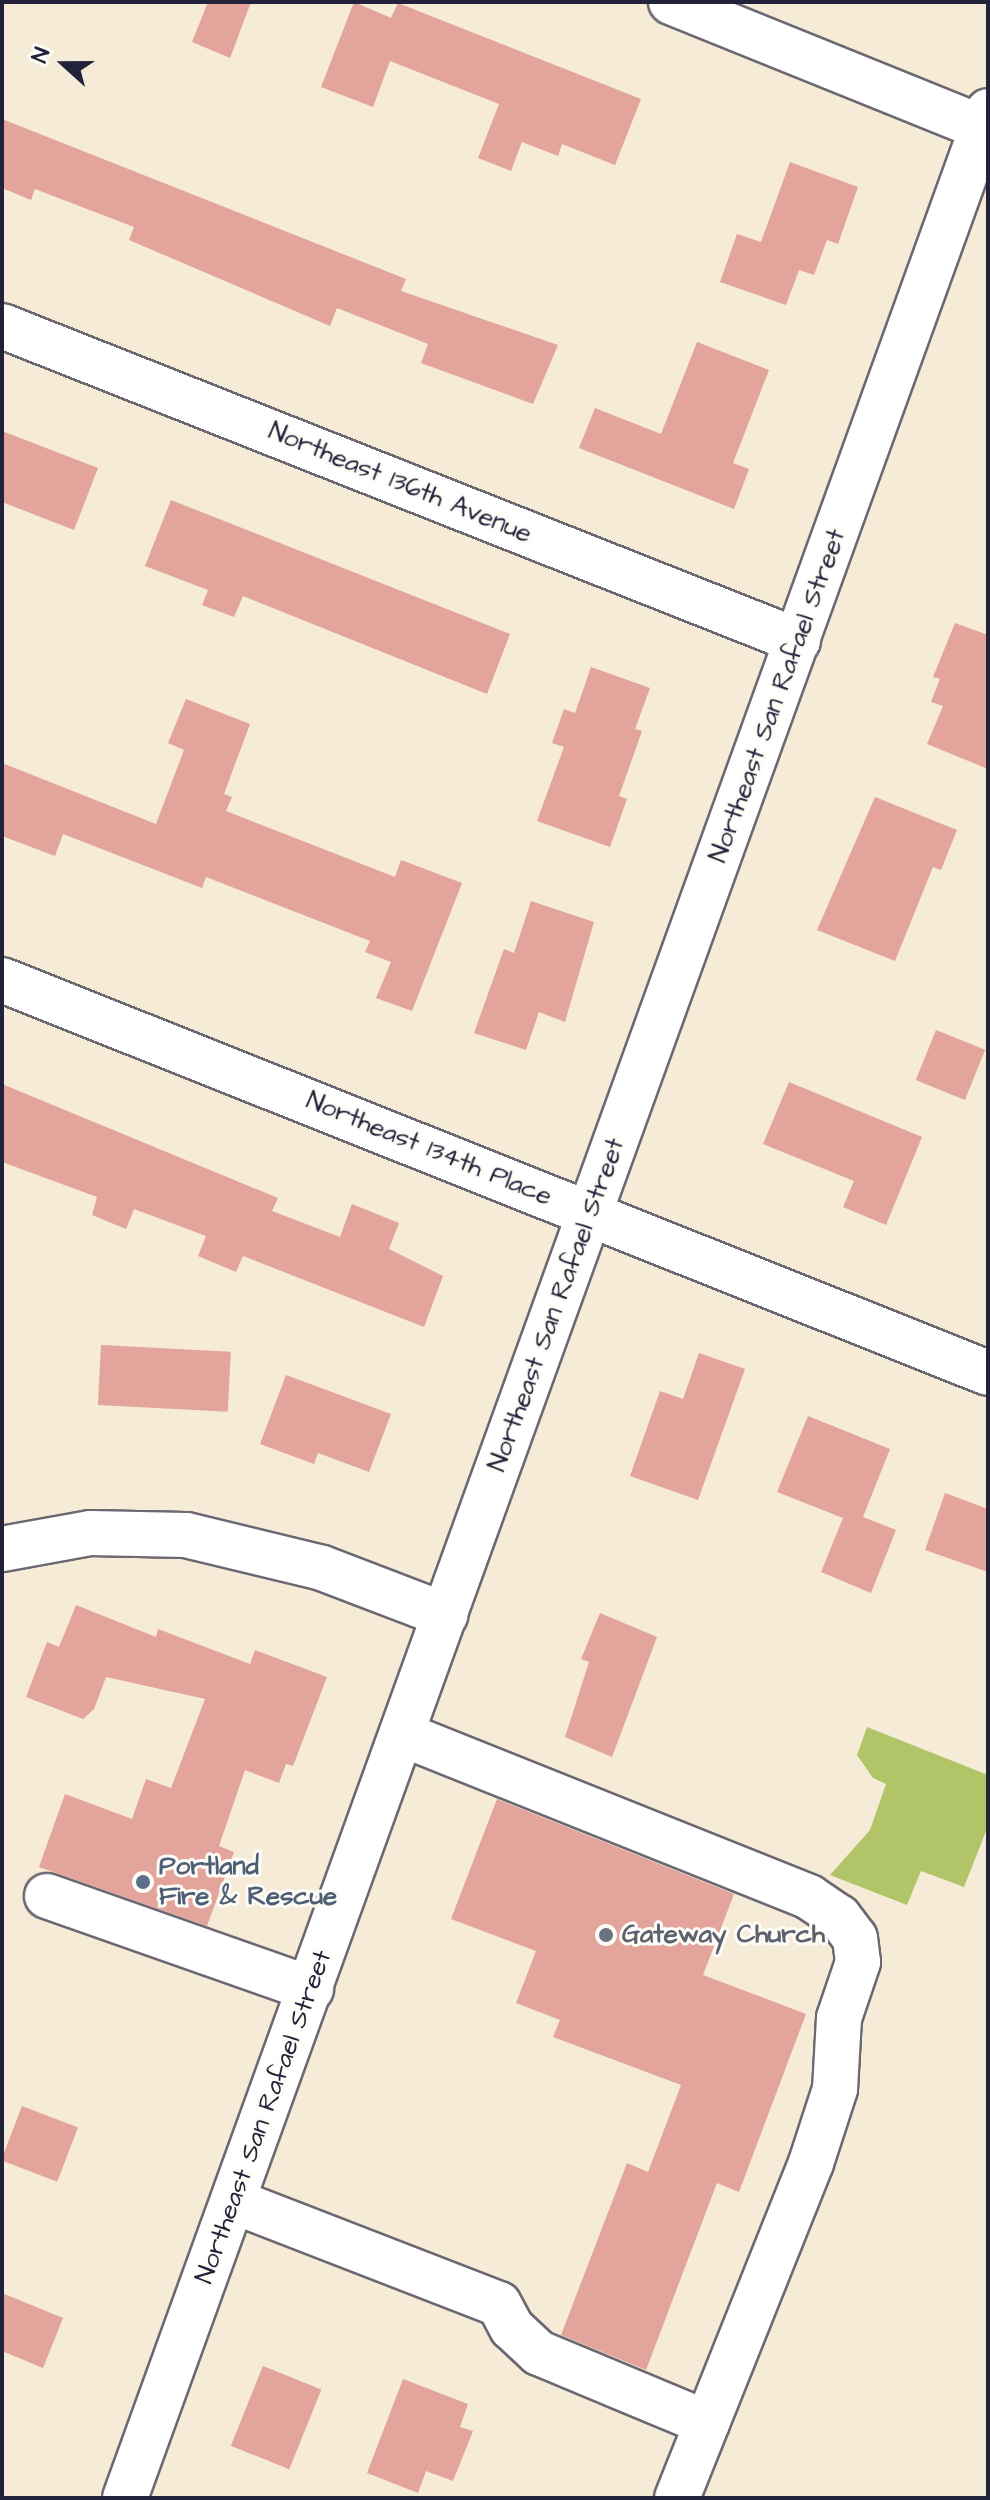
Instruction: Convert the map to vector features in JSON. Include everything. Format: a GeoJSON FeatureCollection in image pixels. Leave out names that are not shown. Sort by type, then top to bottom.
{"type":"FeatureCollection","features":[{"type":"Feature","properties":{"kind":"street"},"geometry":{"type":"LineString","coordinates":[[671,2],[985,119]]}},
{"type":"Feature","properties":{"kind":"street","name":"Northeast San Rafael Street"},"geometry":{"type":"LineString","coordinates":[[125,2498],[985,119]]}},
{"type":"Feature","properties":{"kind":"street","name":"Northeast 136th Avenue"},"geometry":{"type":"LineString","coordinates":[[2,326],[798,641]]}},
{"type":"Feature","properties":{"kind":"street","name":"Northeast 134th Place"},"geometry":{"type":"LineString","coordinates":[[2,980],[988,1373]]}},
{"type":"Feature","properties":{"kind":"street"},"geometry":{"type":"LineString","coordinates":[[2,1549],[90,1533],[186,1535],[322,1568],[445,1615]]}},
{"type":"Feature","properties":{"kind":"street"},"geometry":{"type":"LineString","coordinates":[[402,1734],[809,1897],[839,1917],[855,1938],[858,1962],[839,2018],[835,2089],[811,2163],[677,2498]]}},
{"type":"Feature","properties":{"kind":"street"},"geometry":{"type":"LineString","coordinates":[[47,1896],[311,1989]]}},
{"type":"Feature","properties":{"kind":"street"},"geometry":{"type":"LineString","coordinates":[[233,2201],[499,2304],[512,2328],[539,2353],[707,2423]]}},
{"type":"Feature","properties":{"kind":"green space"},"geometry":{"type":"Polygon","coordinates":[[[867,1727],[988,1775],[988,1826],[964,1887],[921,1871],[907,1905],[830,1875],[870,1830],[886,1784],[873,1778],[857,1755],[867,1727]]]}},
{"type":"Feature","properties":{"kind":"building"},"geometry":{"type":"Polygon","coordinates":[[[208,2],[251,2],[230,58],[192,42],[208,2]]]}},
{"type":"Feature","properties":{"kind":"building"},"geometry":{"type":"Polygon","coordinates":[[[354,2],[391,18],[398,3],[641,99],[615,165],[562,144],[558,156],[522,142],[511,171],[478,158],[499,104],[390,61],[373,107],[321,87],[354,2]]]}},
{"type":"Feature","properties":{"kind":"building"},"geometry":{"type":"Polygon","coordinates":[[[2,119],[406,279],[401,291],[558,345],[533,404],[421,363],[428,344],[337,308],[330,326],[129,240],[134,227],[35,189],[31,200],[2,188],[2,119]]]}},
{"type":"Feature","properties":{"kind":"building"},"geometry":{"type":"Polygon","coordinates":[[[790,162],[858,187],[838,244],[827,240],[814,275],[799,270],[786,305],[720,282],[737,234],[761,242],[790,162]]]}},
{"type":"Feature","properties":{"kind":"building"},"geometry":{"type":"Polygon","coordinates":[[[697,342],[769,370],[733,463],[749,469],[734,509],[579,448],[595,408],[661,434],[697,342]]]}},
{"type":"Feature","properties":{"kind":"building"},"geometry":{"type":"Polygon","coordinates":[[[2,431],[98,468],[74,530],[2,502],[2,431]]]}},
{"type":"Feature","properties":{"kind":"building"},"geometry":{"type":"Polygon","coordinates":[[[171,500],[510,634],[487,694],[243,596],[234,617],[202,605],[208,590],[145,566],[171,500]]]}},
{"type":"Feature","properties":{"kind":"building"},"geometry":{"type":"Polygon","coordinates":[[[955,623],[988,635],[988,769],[927,744],[943,706],[931,702],[940,679],[933,677],[955,623]]]}},
{"type":"Feature","properties":{"kind":"building"},"geometry":{"type":"Polygon","coordinates":[[[591,667],[650,688],[635,729],[642,731],[619,796],[627,799],[610,847],[537,821],[564,747],[552,743],[564,709],[575,713],[591,667]]]}},
{"type":"Feature","properties":{"kind":"building"},"geometry":{"type":"Polygon","coordinates":[[[186,699],[250,724],[224,794],[232,797],[226,811],[395,877],[401,860],[462,883],[412,1011],[376,998],[391,962],[365,952],[370,941],[206,877],[202,888],[63,834],[55,856],[2,836],[2,763],[156,824],[184,750],[168,743],[186,699]]]}},
{"type":"Feature","properties":{"kind":"building"},"geometry":{"type":"Polygon","coordinates":[[[875,797],[957,830],[941,870],[933,867],[895,961],[817,930],[875,797]]]}},
{"type":"Feature","properties":{"kind":"building"},"geometry":{"type":"Polygon","coordinates":[[[531,901],[594,922],[565,1022],[539,1012],[526,1050],[474,1033],[504,949],[514,953],[531,901]]]}},
{"type":"Feature","properties":{"kind":"building"},"geometry":{"type":"Polygon","coordinates":[[[936,1030],[985,1050],[965,1100],[916,1080],[936,1030]]]}},
{"type":"Feature","properties":{"kind":"building"},"geometry":{"type":"Polygon","coordinates":[[[789,1082],[922,1137],[886,1225],[843,1207],[854,1181],[763,1144],[789,1082]]]}},
{"type":"Feature","properties":{"kind":"building"},"geometry":{"type":"Polygon","coordinates":[[[2,1084],[278,1198],[272,1211],[340,1237],[352,1204],[399,1223],[389,1249],[443,1276],[424,1327],[243,1256],[236,1272],[198,1256],[206,1236],[134,1209],[126,1229],[92,1215],[97,1197],[2,1162],[2,1084]]]}},
{"type":"Feature","properties":{"kind":"building"},"geometry":{"type":"Polygon","coordinates":[[[101,1345],[231,1352],[228,1412],[98,1405],[101,1345]]]}},
{"type":"Feature","properties":{"kind":"building"},"geometry":{"type":"Polygon","coordinates":[[[699,1353],[745,1369],[698,1500],[630,1476],[660,1391],[683,1399],[699,1353]]]}},
{"type":"Feature","properties":{"kind":"building"},"geometry":{"type":"Polygon","coordinates":[[[286,1375],[391,1414],[369,1472],[318,1453],[314,1464],[260,1444],[286,1375]]]}},
{"type":"Feature","properties":{"kind":"building"},"geometry":{"type":"Polygon","coordinates":[[[808,1416],[890,1449],[863,1517],[896,1530],[871,1593],[821,1572],[843,1518],[777,1492],[808,1416]]]}},
{"type":"Feature","properties":{"kind":"building"},"geometry":{"type":"Polygon","coordinates":[[[945,1493],[988,1509],[988,1572],[925,1550],[945,1493]]]}},
{"type":"Feature","properties":{"kind":"building"},"geometry":{"type":"Polygon","coordinates":[[[76,1605],[156,1637],[158,1629],[250,1664],[255,1650],[327,1677],[293,1766],[286,1764],[279,1783],[245,1770],[219,1846],[234,1852],[207,1926],[39,1867],[65,1794],[132,1819],[146,1779],[171,1788],[205,1699],[106,1677],[94,1709],[83,1719],[26,1697],[47,1642],[59,1647],[76,1605]]]}},
{"type":"Feature","properties":{"kind":"building"},"geometry":{"type":"Polygon","coordinates":[[[600,1613],[657,1637],[612,1757],[565,1737],[589,1662],[581,1659],[600,1613]]]}},
{"type":"Feature","properties":{"kind":"building"},"geometry":{"type":"Polygon","coordinates":[[[497,1799],[734,1894],[703,1975],[806,2014],[739,2192],[717,2183],[646,2370],[561,2335],[627,2163],[648,2172],[681,2085],[553,2037],[560,2020],[516,2003],[536,1951],[451,1919],[497,1799]]]}},
{"type":"Feature","properties":{"kind":"building"},"geometry":{"type":"Polygon","coordinates":[[[22,2106],[78,2128],[57,2182],[2,2160],[22,2106]]]}},
{"type":"Feature","properties":{"kind":"building"},"geometry":{"type":"Polygon","coordinates":[[[2,2293],[63,2318],[43,2368],[2,2351],[2,2293]]]}},
{"type":"Feature","properties":{"kind":"building"},"geometry":{"type":"Polygon","coordinates":[[[263,2366],[321,2390],[289,2469],[231,2446],[263,2366]]]}},
{"type":"Feature","properties":{"kind":"building"},"geometry":{"type":"Polygon","coordinates":[[[403,2379],[468,2404],[460,2427],[473,2431],[453,2481],[426,2471],[418,2493],[367,2473],[403,2379]]]}},
{"type":"Feature","properties":{"kind":"place","name":"Portland Fire & Rescue"},"geometry":{"type":"Point","coordinates":[143,1882]}},
{"type":"Feature","properties":{"kind":"place","name":"Gateway Church"},"geometry":{"type":"Point","coordinates":[606,1935]}}]}
